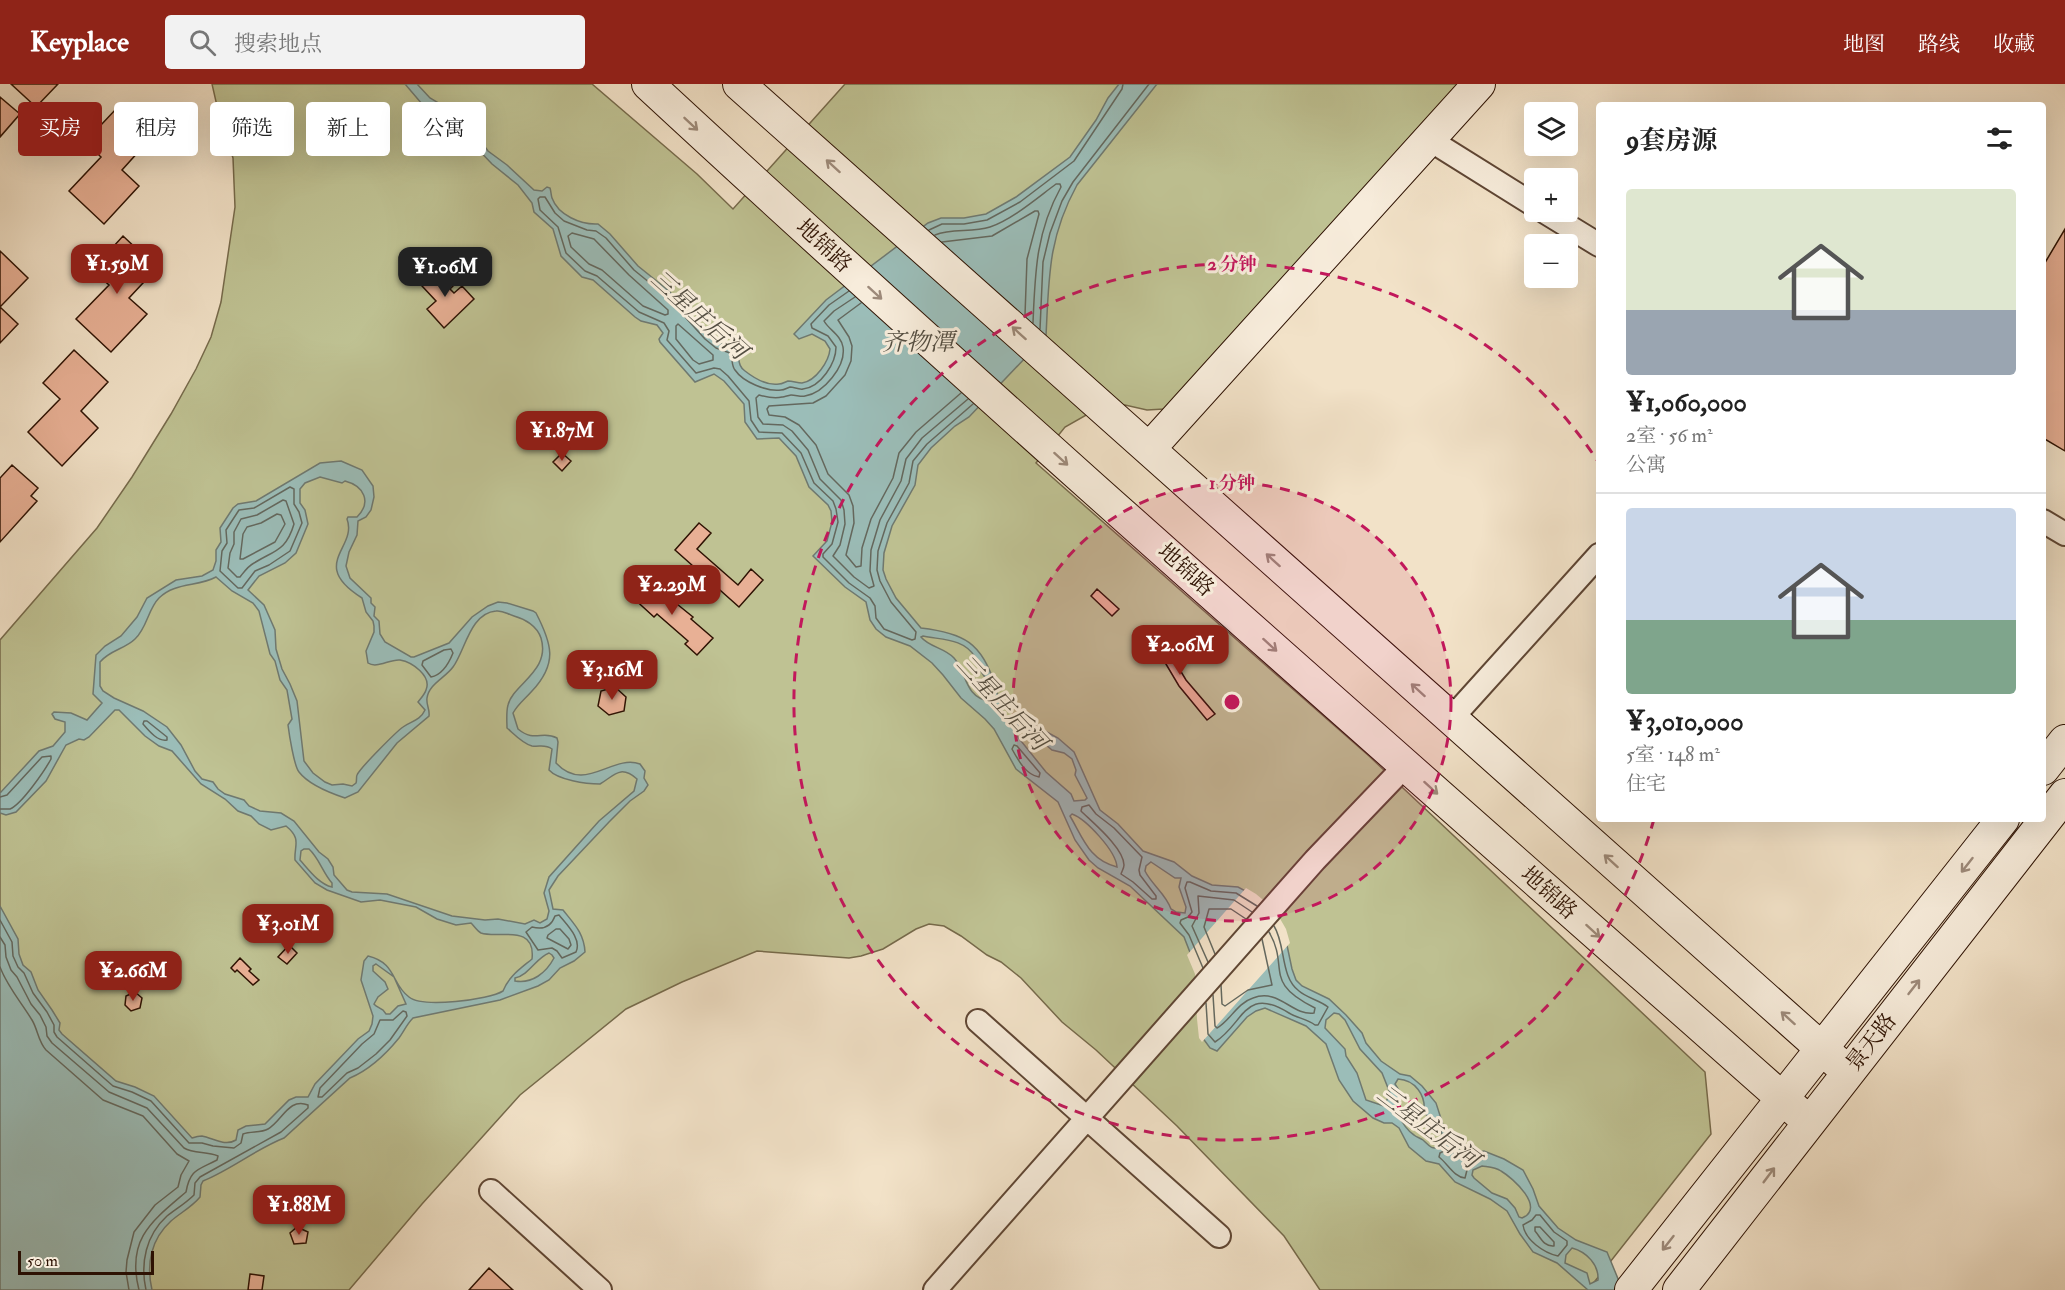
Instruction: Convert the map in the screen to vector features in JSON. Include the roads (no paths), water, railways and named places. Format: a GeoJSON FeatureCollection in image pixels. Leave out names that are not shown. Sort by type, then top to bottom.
{"type":"FeatureCollection","features":[{"type":"Feature","properties":{"kind":"street","name":"地锦路"},"geometry":{"type":"LineString","coordinates":[[648,84],[1017,421],[1809,1122]]}},
{"type":"Feature","properties":{"kind":"street"},"geometry":{"type":"LineString","coordinates":[[739,84],[1848,1072]]}},
{"type":"Feature","properties":{"kind":"street"},"geometry":{"type":"LineString","coordinates":[[1149,449],[1479,84]]}},
{"type":"Feature","properties":{"kind":"street"},"geometry":{"type":"LineString","coordinates":[[1430,140],[1524,199]]}},
{"type":"Feature","properties":{"kind":"street"},"geometry":{"type":"LineString","coordinates":[[1561,222],[1596,243]]}},
{"type":"Feature","properties":{"kind":"street"},"geometry":{"type":"LineString","coordinates":[[2046,522],[2065,534]]}},
{"type":"Feature","properties":{"kind":"street"},"geometry":{"type":"LineString","coordinates":[[1451,719],[1596,558]]}},
{"type":"Feature","properties":{"kind":"street"},"geometry":{"type":"LineString","coordinates":[[2046,765],[2065,741]]}},
{"type":"Feature","properties":{"kind":"street"},"geometry":{"type":"LineString","coordinates":[[935,1290],[1316,860],[1406,765]]}},
{"type":"Feature","properties":{"kind":"street","name":"景天路"},"geometry":{"type":"LineString","coordinates":[[2046,819],[2065,795]]}},
{"type":"Feature","properties":{"kind":"street","name":"景天路"},"geometry":{"type":"LineString","coordinates":[[1631,1290],[2001,822]]}},
{"type":"Feature","properties":{"kind":"street","name":"景天路"},"geometry":{"type":"LineString","coordinates":[[1678,1290],[2044,822]]}},
{"type":"Feature","properties":{"kind":"street"},"geometry":{"type":"LineString","coordinates":[[978,1021],[1219,1236]]}},
{"type":"Feature","properties":{"kind":"street"},"geometry":{"type":"LineString","coordinates":[[491,1191],[600,1290]]}},
{"type":"Feature","properties":{"kind":"water","name":"齐物潭"},"geometry":{"type":"Polygon","coordinates":[[[405,84],[417,84],[437,102],[420,102],[405,84]]]}},
{"type":"Feature","properties":{"kind":"water","name":"齐物潭"},"geometry":{"type":"Polygon","coordinates":[[[1119,84],[1157,84],[1077,185],[1067,204],[1052,258],[1046,336],[969,417],[955,426],[931,448],[918,465],[915,485],[892,526],[884,553],[883,570],[886,579],[896,598],[921,628],[960,637],[977,650],[990,671],[1005,716],[1034,725],[1058,738],[1074,752],[1100,810],[1118,824],[1143,851],[1174,862],[1192,876],[1212,885],[1238,887],[1255,896],[1284,931],[1296,980],[1302,986],[1329,999],[1346,1015],[1362,1033],[1366,1043],[1381,1061],[1400,1074],[1410,1076],[1422,1086],[1436,1103],[1446,1134],[1452,1144],[1466,1155],[1484,1151],[1523,1170],[1539,1206],[1558,1228],[1576,1240],[1607,1252],[1621,1286],[1625,1290],[1588,1290],[1557,1263],[1533,1252],[1507,1211],[1490,1199],[1455,1182],[1439,1164],[1426,1161],[1409,1147],[1399,1128],[1392,1123],[1384,1123],[1373,1118],[1353,1101],[1339,1080],[1326,1044],[1306,1026],[1265,1008],[1247,1017],[1217,1051],[1210,1048],[1202,1037],[1198,973],[1184,937],[1130,886],[1098,868],[1089,860],[1075,840],[1058,802],[1016,769],[994,729],[985,719],[961,698],[932,663],[910,646],[886,637],[876,629],[870,620],[866,602],[845,587],[813,556],[827,541],[832,522],[831,511],[828,505],[809,487],[796,456],[779,438],[757,439],[745,422],[744,404],[724,381],[714,374],[695,382],[660,342],[659,339],[663,333],[657,325],[641,321],[593,280],[582,277],[561,256],[553,229],[534,212],[532,203],[518,185],[484,156],[486,148],[534,190],[542,191],[547,187],[550,188],[555,204],[565,214],[584,223],[598,224],[638,266],[669,291],[709,335],[718,343],[734,347],[742,369],[770,384],[781,384],[788,381],[802,383],[817,375],[830,349],[825,341],[812,334],[799,339],[794,334],[826,300],[928,223],[941,218],[964,218],[986,214],[1016,197],[1070,157],[1119,84]],[[921,637],[954,658],[970,689],[981,699],[989,701],[988,684],[975,657],[965,646],[952,641],[921,637]],[[1021,727],[1016,732],[1046,772],[1071,794],[1074,801],[1087,798],[1075,775],[1076,770],[1072,759],[1064,753],[1052,750],[1026,728],[1021,727]],[[1072,814],[1070,816],[1093,854],[1107,864],[1117,867],[1112,853],[1099,836],[1078,817],[1072,814]],[[1151,862],[1146,866],[1145,871],[1171,909],[1185,913],[1186,907],[1179,887],[1181,878],[1175,878],[1151,862]],[[1334,1013],[1326,1020],[1325,1028],[1345,1049],[1346,1056],[1357,1073],[1366,1100],[1384,1106],[1390,1093],[1382,1073],[1360,1049],[1345,1020],[1339,1014],[1334,1013]],[[1398,1079],[1395,1084],[1400,1092],[1396,1111],[1404,1124],[1411,1133],[1430,1146],[1440,1147],[1441,1131],[1424,1112],[1421,1094],[1410,1082],[1398,1079]],[[1482,1166],[1473,1170],[1474,1178],[1492,1193],[1507,1199],[1519,1217],[1522,1218],[1528,1213],[1531,1207],[1525,1193],[1506,1175],[1496,1169],[1482,1166]],[[1572,1248],[1566,1255],[1565,1263],[1587,1273],[1590,1284],[1598,1280],[1594,1264],[1587,1256],[1572,1248]]]}},
{"type":"Feature","properties":{"kind":"water"},"geometry":{"type":"Polygon","coordinates":[[[341,461],[362,470],[373,486],[374,497],[371,510],[366,517],[358,521],[357,535],[349,552],[346,566],[350,578],[371,598],[371,603],[375,607],[374,616],[379,621],[380,634],[385,642],[414,657],[449,643],[472,617],[498,602],[533,611],[546,634],[550,653],[549,662],[540,681],[513,713],[518,729],[529,735],[547,735],[557,738],[556,763],[567,772],[577,775],[588,774],[630,762],[640,764],[645,771],[644,778],[648,785],[644,791],[609,822],[558,876],[549,890],[553,909],[563,910],[575,924],[583,939],[585,952],[538,986],[500,1000],[413,1018],[383,1056],[364,1071],[350,1078],[284,1138],[203,1181],[200,1197],[164,1228],[155,1244],[150,1261],[152,1290],[0,1290],[0,906],[18,939],[19,954],[23,965],[31,972],[38,990],[60,1023],[59,1030],[62,1034],[116,1081],[154,1096],[192,1138],[202,1136],[228,1143],[236,1140],[238,1130],[246,1126],[265,1124],[289,1100],[296,1097],[308,1097],[315,1084],[358,1039],[369,1031],[373,1016],[361,980],[364,961],[368,956],[377,959],[389,969],[393,974],[403,992],[409,997],[427,1002],[456,1002],[503,991],[512,977],[532,959],[532,948],[522,937],[481,933],[471,923],[456,925],[437,919],[416,907],[380,900],[361,902],[327,890],[315,883],[295,860],[296,839],[286,826],[271,830],[259,824],[251,816],[238,811],[225,799],[201,784],[172,751],[159,746],[145,736],[119,710],[115,710],[89,737],[66,745],[46,781],[16,812],[6,815],[0,813],[0,793],[39,751],[53,746],[65,732],[65,722],[55,719],[52,714],[54,712],[71,713],[87,720],[102,703],[93,694],[96,655],[121,636],[137,617],[147,598],[176,580],[202,576],[213,570],[216,550],[221,542],[220,528],[233,508],[238,504],[256,501],[320,463],[341,461]],[[320,477],[305,483],[300,489],[300,503],[305,510],[308,524],[296,553],[285,563],[259,576],[248,590],[264,605],[275,630],[276,649],[282,669],[297,701],[304,761],[313,773],[325,782],[332,785],[352,786],[356,783],[360,771],[378,750],[403,727],[423,714],[425,710],[418,702],[425,693],[427,685],[420,670],[405,661],[396,660],[375,665],[368,663],[366,651],[374,632],[373,621],[366,612],[362,598],[346,586],[338,575],[336,566],[338,557],[349,529],[347,519],[357,517],[362,511],[364,495],[352,483],[345,481],[342,483],[320,477]],[[216,577],[172,589],[159,598],[139,635],[100,662],[100,686],[103,691],[143,711],[167,727],[202,779],[213,782],[225,794],[244,800],[249,806],[260,811],[281,813],[294,821],[319,852],[328,859],[333,867],[334,875],[347,890],[387,894],[452,916],[485,920],[498,919],[525,924],[534,920],[540,923],[547,919],[549,911],[544,893],[549,877],[599,821],[634,791],[637,779],[622,772],[600,784],[565,779],[549,770],[552,749],[529,745],[507,728],[507,708],[511,697],[530,676],[541,659],[543,649],[541,638],[534,627],[522,619],[501,611],[487,613],[480,618],[469,634],[453,667],[428,693],[429,716],[397,743],[358,792],[345,798],[314,785],[297,769],[288,725],[292,719],[287,690],[280,680],[275,661],[270,654],[259,611],[253,603],[232,591],[216,577]],[[309,849],[301,851],[300,860],[319,880],[332,887],[332,883],[309,849]],[[549,953],[524,974],[515,978],[515,981],[533,979],[547,968],[554,958],[549,953]],[[376,964],[373,966],[373,971],[385,982],[388,989],[378,997],[374,1004],[376,1006],[386,1014],[390,1014],[398,1006],[406,1004],[394,977],[376,964]]]}},
{"type":"Feature","properties":{"kind":"water label","name":"三星庄后河"},"geometry":{"type":"Point","coordinates":[699,315]}},
{"type":"Feature","properties":{"kind":"water label","name":"三星庄后河"},"geometry":{"type":"Point","coordinates":[1002,703]}},
{"type":"Feature","properties":{"kind":"water label","name":"三星庄后河"},"geometry":{"type":"Point","coordinates":[1428,1127]}}]}
